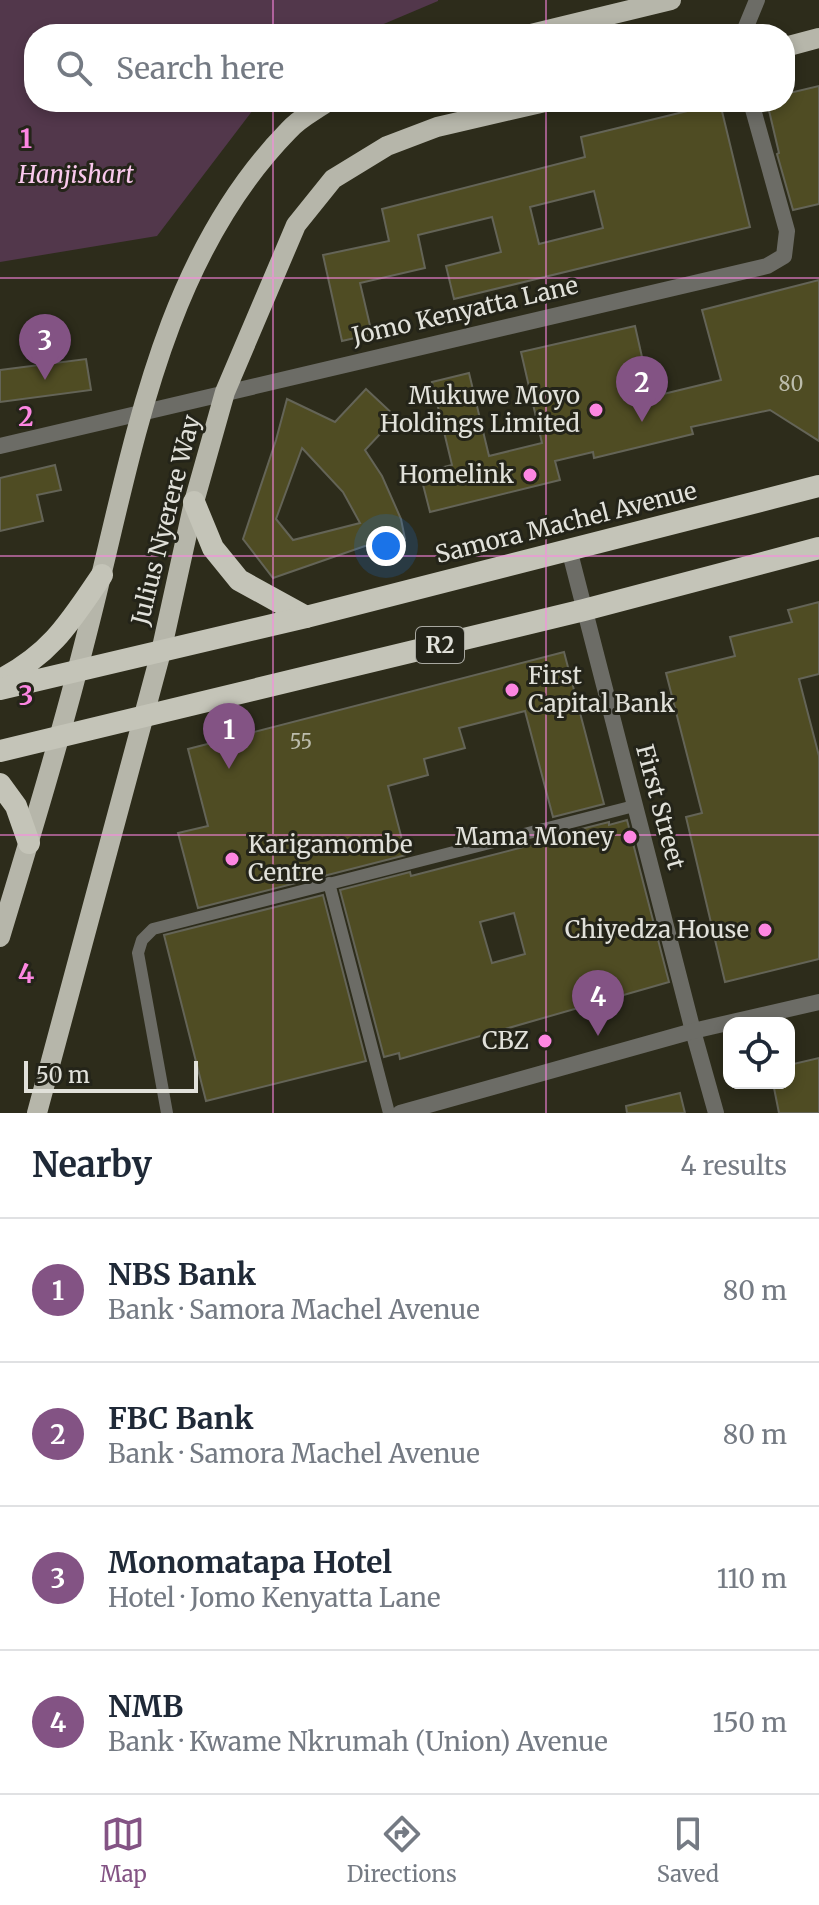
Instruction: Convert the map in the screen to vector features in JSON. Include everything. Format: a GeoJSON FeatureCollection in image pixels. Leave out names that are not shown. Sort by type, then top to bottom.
{"type":"FeatureCollection","features":[{"type":"Feature","properties":{"kind":"highway","name":"Samora Machel Avenue"},"geometry":{"type":"LineString","coordinates":[[0,689],[306,617],[819,486]]}},
{"type":"Feature","properties":{"kind":"highway"},"geometry":{"type":"LineString","coordinates":[[194,502],[213,548],[239,580],[306,617]]}},
{"type":"Feature","properties":{"kind":"highway","name":"R2"},"geometry":{"type":"LineString","coordinates":[[0,751],[584,610],[819,548]]}},
{"type":"Feature","properties":{"kind":"highway"},"geometry":{"type":"LineString","coordinates":[[0,680],[20,670],[59,638],[102,575]]}},
{"type":"Feature","properties":{"kind":"highway"},"geometry":{"type":"LineString","coordinates":[[0,784],[16,806],[29,843]]}},
{"type":"Feature","properties":{"kind":"main road"},"geometry":{"type":"LineString","coordinates":[[572,24],[671,0]]}},
{"type":"Feature","properties":{"kind":"main road"},"geometry":{"type":"LineString","coordinates":[[795,44],[819,38]]}},
{"type":"Feature","properties":{"kind":"main road","name":"Julius Nyerere Way"},"geometry":{"type":"LineString","coordinates":[[0,937],[78,671],[142,412],[186,282],[240,187],[289,129],[313,112]]}},
{"type":"Feature","properties":{"kind":"main road","name":"Julius Nyerere Way"},"geometry":{"type":"LineString","coordinates":[[37,1113],[161,652],[194,502],[225,392],[296,225],[333,179],[387,146],[437,127],[502,112]]}},
{"type":"Feature","properties":{"kind":"street"},"geometry":{"type":"LineString","coordinates":[[747,24],[757,0]]}},
{"type":"Feature","properties":{"kind":"street","name":"Jomo Kenyatta Lane"},"geometry":{"type":"LineString","coordinates":[[0,446],[767,266],[784,256],[787,231],[754,112]]}},
{"type":"Feature","properties":{"kind":"street","name":"First Street"},"geometry":{"type":"LineString","coordinates":[[569,549],[716,1113]]}},
{"type":"Feature","properties":{"kind":"street"},"geometry":{"type":"LineString","coordinates":[[400,1113],[693,1031],[819,1002]]}},
{"type":"Feature","properties":{"kind":"lane"},"geometry":{"type":"LineString","coordinates":[[167,1113],[138,953],[142,940],[153,929],[634,806]]}},
{"type":"Feature","properties":{"kind":"lane"},"geometry":{"type":"LineString","coordinates":[[329,883],[389,1113]]}},
{"type":"Feature","properties":{"kind":"shaded area"},"geometry":{"type":"Polygon","coordinates":[[[0,0],[819,0],[819,1113],[0,1113],[0,0]]]}},
{"type":"Feature","properties":{"kind":"green space","name":"Hanjishart"},"geometry":{"type":"Polygon","coordinates":[[[0,0],[438,0],[384,24],[24,24],[24,112],[251,112],[157,236],[0,262],[0,0]]]}},
{"type":"Feature","properties":{"kind":"building"},"geometry":{"type":"Polygon","coordinates":[[[819,86],[819,204],[793,210],[777,154],[769,112],[795,112],[795,92],[819,86]]]}},
{"type":"Feature","properties":{"kind":"building"},"geometry":{"type":"Polygon","coordinates":[[[683,112],[722,112],[750,227],[454,299],[446,266],[501,252],[492,217],[418,235],[425,268],[360,283],[372,334],[342,341],[323,255],[389,241],[382,209],[585,157],[581,137],[683,112]],[[594,191],[530,207],[539,244],[603,228],[594,191]]]}},
{"type":"Feature","properties":{"kind":"building"},"geometry":{"type":"Polygon","coordinates":[[[819,280],[819,441],[770,410],[691,427],[693,434],[594,458],[593,452],[555,461],[560,480],[430,512],[420,473],[452,465],[432,382],[469,373],[489,456],[542,443],[521,352],[635,326],[651,397],[721,380],[702,310],[819,280]]]}},
{"type":"Feature","properties":{"kind":"building"},"geometry":{"type":"Polygon","coordinates":[[[86,359],[91,390],[0,402],[0,370],[86,359]]]}},
{"type":"Feature","properties":{"kind":"building"},"geometry":{"type":"Polygon","coordinates":[[[366,389],[396,417],[365,450],[382,476],[401,519],[405,539],[365,546],[273,578],[243,539],[287,399],[335,422],[366,389]],[[302,448],[276,519],[293,540],[360,523],[343,492],[302,448]]]}},
{"type":"Feature","properties":{"kind":"building"},"geometry":{"type":"Polygon","coordinates":[[[55,465],[61,490],[37,495],[43,521],[0,531],[0,478],[55,465]]]}},
{"type":"Feature","properties":{"kind":"building"},"geometry":{"type":"Polygon","coordinates":[[[819,602],[819,674],[799,679],[819,756],[819,959],[725,982],[686,817],[702,813],[666,673],[735,656],[730,637],[792,622],[788,610],[819,602]]]}},
{"type":"Feature","properties":{"kind":"building"},"geometry":{"type":"Polygon","coordinates":[[[564,652],[604,804],[553,817],[525,711],[459,728],[465,748],[424,759],[428,775],[388,786],[406,855],[198,908],[178,833],[208,826],[188,749],[564,652]]]}},
{"type":"Feature","properties":{"kind":"building"},"geometry":{"type":"Polygon","coordinates":[[[627,820],[669,982],[400,1059],[399,1053],[384,1057],[340,890],[410,872],[411,876],[558,838],[557,835],[609,822],[609,825],[627,820]],[[514,913],[480,922],[492,963],[525,954],[514,913]]]}},
{"type":"Feature","properties":{"kind":"building"},"geometry":{"type":"Polygon","coordinates":[[[323,895],[366,1061],[206,1101],[164,935],[323,895]]]}},
{"type":"Feature","properties":{"kind":"building"},"geometry":{"type":"Polygon","coordinates":[[[819,1058],[819,1113],[779,1113],[774,1089],[795,1089],[795,1064],[819,1058]]]}},
{"type":"Feature","properties":{"kind":"building"},"geometry":{"type":"Polygon","coordinates":[[[680,1093],[685,1113],[627,1113],[626,1106],[680,1093]]]}},
{"type":"Feature","properties":{"kind":"place","name":"Monomatapa Hotel"},"geometry":{"type":"Point","coordinates":[45,380]}},
{"type":"Feature","properties":{"kind":"place","name":"Mukuwe Moyo Holdings Limited"},"geometry":{"type":"Point","coordinates":[596,410]}},
{"type":"Feature","properties":{"kind":"place","name":"FBC Bank"},"geometry":{"type":"Point","coordinates":[642,422]}},
{"type":"Feature","properties":{"kind":"place","name":"Homelink"},"geometry":{"type":"Point","coordinates":[530,475]}},
{"type":"Feature","properties":{"kind":"place","name":"First Capital Bank"},"geometry":{"type":"Point","coordinates":[512,690]}},
{"type":"Feature","properties":{"kind":"place","name":"NBS Bank"},"geometry":{"type":"Point","coordinates":[229,769]}},
{"type":"Feature","properties":{"kind":"place","name":"Mama Money"},"geometry":{"type":"Point","coordinates":[630,837]}},
{"type":"Feature","properties":{"kind":"place","name":"Karigamombe Centre"},"geometry":{"type":"Point","coordinates":[232,859]}},
{"type":"Feature","properties":{"kind":"place","name":"Chiyedza House"},"geometry":{"type":"Point","coordinates":[765,930]}},
{"type":"Feature","properties":{"kind":"place","name":"NMB"},"geometry":{"type":"Point","coordinates":[598,1036]}},
{"type":"Feature","properties":{"kind":"place","name":"CBZ"},"geometry":{"type":"Point","coordinates":[545,1041]}}]}
